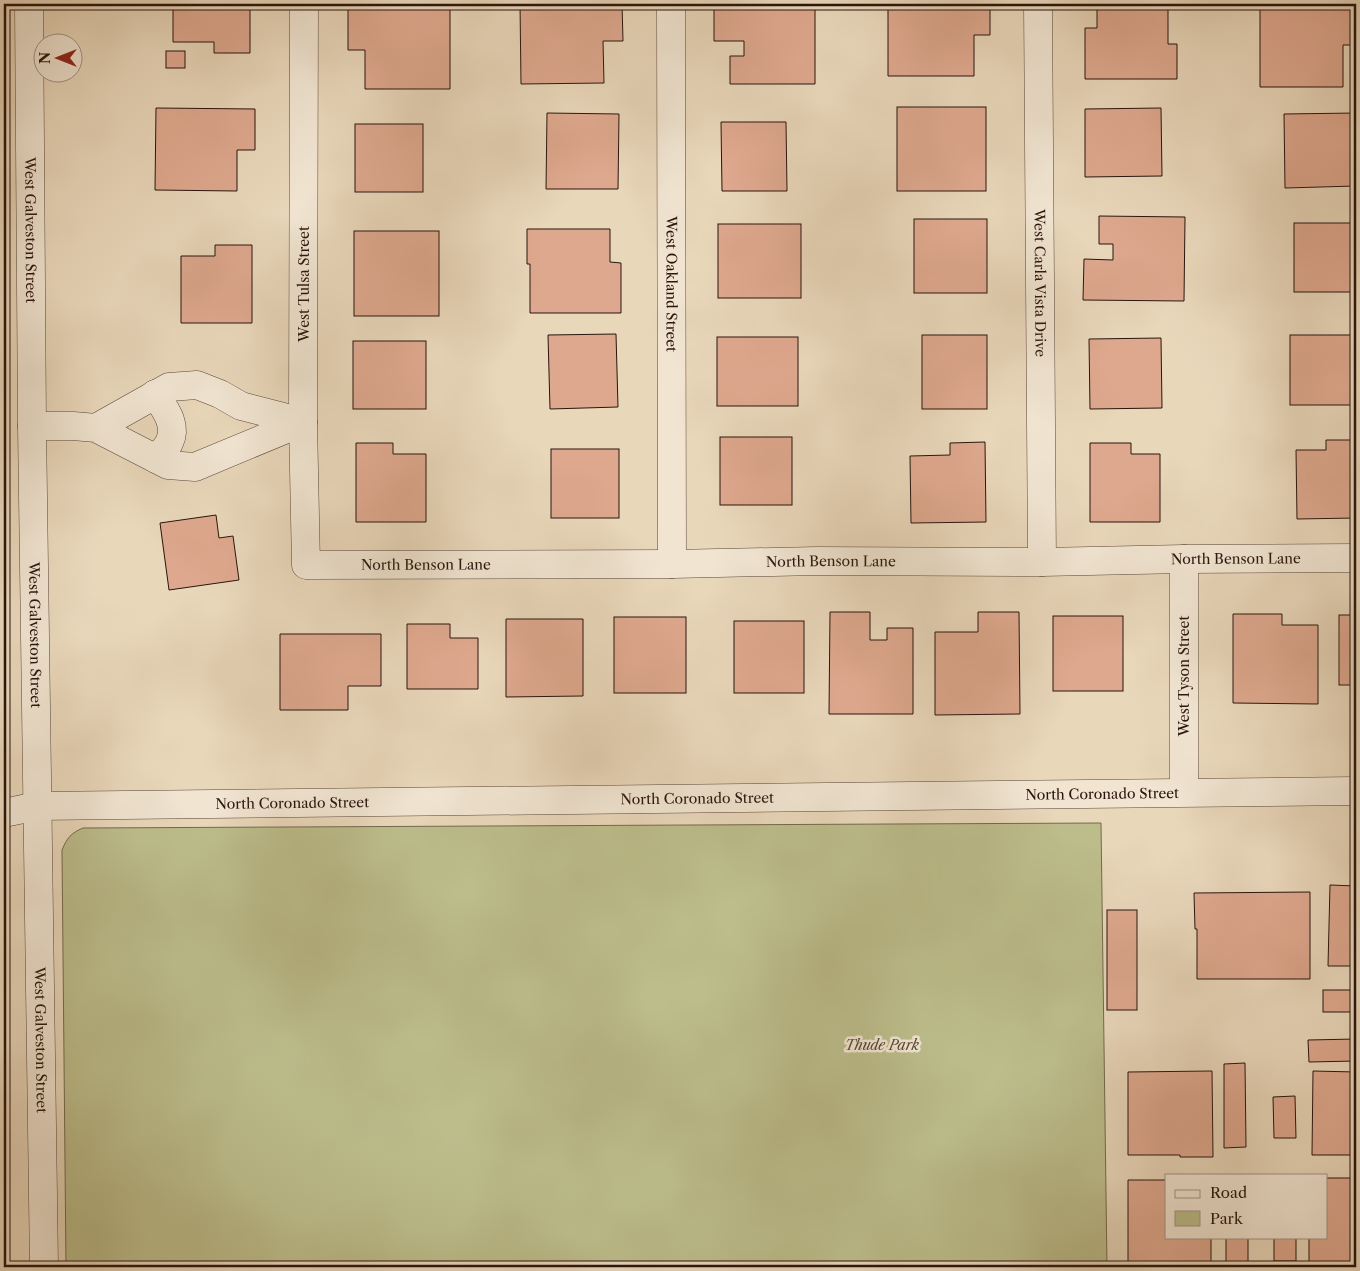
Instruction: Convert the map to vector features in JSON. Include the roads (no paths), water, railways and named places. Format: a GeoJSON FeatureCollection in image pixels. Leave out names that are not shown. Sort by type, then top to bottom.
{"type":"FeatureCollection","features":[{"type":"Feature","properties":{"kind":"street","name":"West Galveston Street"},"geometry":{"type":"LineString","coordinates":[[29,4],[32,426],[44,1267]]}},
{"type":"Feature","properties":{"kind":"street","name":"West Tulsa Street"},"geometry":{"type":"LineString","coordinates":[[304,4],[303,422],[306,565]]}},
{"type":"Feature","properties":{"kind":"street","name":"West Oakland Street"},"geometry":{"type":"LineString","coordinates":[[671,4],[672,564]]}},
{"type":"Feature","properties":{"kind":"street","name":"West Carla Vista Drive"},"geometry":{"type":"LineString","coordinates":[[1038,4],[1042,562]]}},
{"type":"Feature","properties":{"kind":"street"},"geometry":{"type":"LineString","coordinates":[[96,428],[169,387],[197,385],[220,394],[242,406],[303,422]]}},
{"type":"Feature","properties":{"kind":"street"},"geometry":{"type":"LineString","coordinates":[[156,394],[170,416],[172,430],[169,443],[156,459]]}},
{"type":"Feature","properties":{"kind":"street"},"geometry":{"type":"LineString","coordinates":[[32,426],[96,428],[168,465],[195,467],[303,422]]}},
{"type":"Feature","properties":{"kind":"street","name":"North Benson Lane"},"geometry":{"type":"LineString","coordinates":[[306,565],[1042,562],[1356,558]]}},
{"type":"Feature","properties":{"kind":"street","name":"West Tyson Street"},"geometry":{"type":"LineString","coordinates":[[1184,559],[1184,792]]}},
{"type":"Feature","properties":{"kind":"street","name":"North Coronado Street"},"geometry":{"type":"LineString","coordinates":[[37,806],[1184,792],[1356,792]]}},
{"type":"Feature","properties":{"kind":"street"},"geometry":{"type":"LineString","coordinates":[[4,793],[37,806]]}},
{"type":"Feature","properties":{"kind":"street"},"geometry":{"type":"LineString","coordinates":[[4,813],[37,806]]}},
{"type":"Feature","properties":{"kind":"park label","name":"Thude Park"},"geometry":{"type":"Point","coordinates":[882,1045]}}]}
